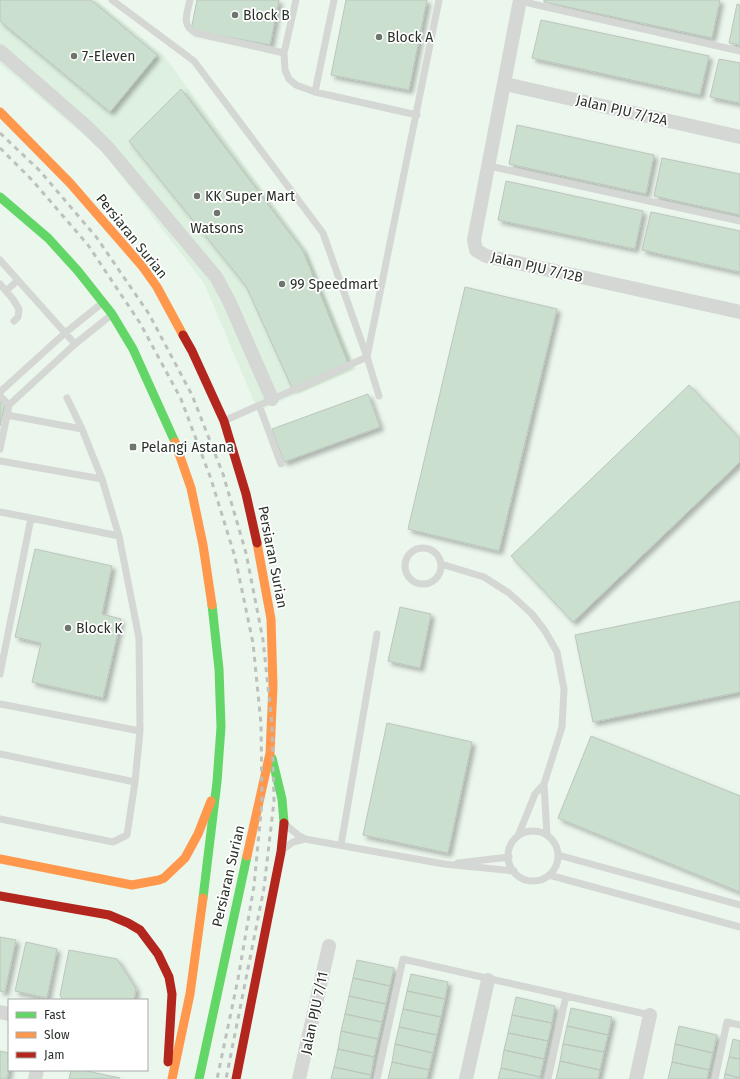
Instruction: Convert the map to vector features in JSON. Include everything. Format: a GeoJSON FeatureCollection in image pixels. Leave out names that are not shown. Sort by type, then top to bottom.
{"type":"FeatureCollection","features":[{"type":"Feature","properties":{"kind":"main road","name":"Persiaran Surian"},"geometry":{"type":"LineString","coordinates":[[0,112],[70,183],[142,266],[157,287],[192,351],[224,421],[248,502],[260,554],[271,619],[273,686],[270,753],[221,972],[199,1079]]}},
{"type":"Feature","properties":{"kind":"main road","name":"Persiaran Surian"},"geometry":{"type":"LineString","coordinates":[[0,197],[48,238],[112,314],[133,349],[174,439],[191,488],[203,545],[213,608],[219,669],[221,727],[218,782],[190,994],[172,1079]]}},
{"type":"Feature","properties":{"kind":"main road"},"geometry":{"type":"LineString","coordinates":[[236,1079],[281,852],[284,823],[282,799],[270,753]]}},
{"type":"Feature","properties":{"kind":"main road"},"geometry":{"type":"LineString","coordinates":[[0,859],[132,885],[159,880],[164,878],[184,858],[198,834],[218,782]]}},
{"type":"Feature","properties":{"kind":"main road"},"geometry":{"type":"LineString","coordinates":[[0,896],[109,915],[140,930],[158,954],[169,977],[172,994],[167,1079]]}},
{"type":"Feature","properties":{"kind":"street","name":"Jalan PJU 7/12B"},"geometry":{"type":"LineString","coordinates":[[520,0],[474,240],[476,250],[486,256],[740,312]]}},
{"type":"Feature","properties":{"kind":"street"},"geometry":{"type":"LineString","coordinates":[[0,51],[87,127],[216,277],[229,301],[272,399]]}},
{"type":"Feature","properties":{"kind":"street","name":"Jalan PJU 7/12A"},"geometry":{"type":"LineString","coordinates":[[505,84],[740,136]]}},
{"type":"Feature","properties":{"kind":"street","name":"Jalan PJU 7/11"},"geometry":{"type":"LineString","coordinates":[[299,1079],[329,946]]}},
{"type":"Feature","properties":{"kind":"street"},"geometry":{"type":"LineString","coordinates":[[466,1079],[488,980]]}},
{"type":"Feature","properties":{"kind":"street"},"geometry":{"type":"LineString","coordinates":[[636,1079],[650,1014]]}},
{"type":"Feature","properties":{"kind":"lane"},"geometry":{"type":"LineString","coordinates":[[112,0],[194,61],[323,233],[380,396]]}},
{"type":"Feature","properties":{"kind":"lane"},"geometry":{"type":"LineString","coordinates":[[190,0],[186,22],[192,31],[284,53]]}},
{"type":"Feature","properties":{"kind":"lane"},"geometry":{"type":"LineString","coordinates":[[296,0],[284,53],[285,70],[289,79],[296,85],[315,92],[417,115]]}},
{"type":"Feature","properties":{"kind":"lane"},"geometry":{"type":"LineString","coordinates":[[315,92],[334,0]]}},
{"type":"Feature","properties":{"kind":"lane"},"geometry":{"type":"LineString","coordinates":[[367,357],[439,0]]}},
{"type":"Feature","properties":{"kind":"lane"},"geometry":{"type":"LineString","coordinates":[[520,0],[740,51]]}},
{"type":"Feature","properties":{"kind":"lane"},"geometry":{"type":"LineString","coordinates":[[489,166],[740,221]]}},
{"type":"Feature","properties":{"kind":"lane"},"geometry":{"type":"LineString","coordinates":[[0,260],[75,344]]}},
{"type":"Feature","properties":{"kind":"lane"},"geometry":{"type":"LineString","coordinates":[[6,291],[18,280]]}},
{"type":"Feature","properties":{"kind":"lane"},"geometry":{"type":"LineString","coordinates":[[0,284],[19,309],[18,317],[14,321]]}},
{"type":"Feature","properties":{"kind":"lane"},"geometry":{"type":"LineString","coordinates":[[0,392],[65,333],[103,303]]}},
{"type":"Feature","properties":{"kind":"lane"},"geometry":{"type":"LineString","coordinates":[[0,448],[9,404],[75,344],[112,314]]}},
{"type":"Feature","properties":{"kind":"lane"},"geometry":{"type":"LineString","coordinates":[[224,421],[367,357]]}},
{"type":"Feature","properties":{"kind":"lane"},"geometry":{"type":"LineString","coordinates":[[0,396],[9,404]]}},
{"type":"Feature","properties":{"kind":"lane"},"geometry":{"type":"LineString","coordinates":[[0,819],[113,842],[127,835],[135,782],[140,731],[139,638],[119,536],[102,479],[82,429],[67,398]]}},
{"type":"Feature","properties":{"kind":"lane"},"geometry":{"type":"LineString","coordinates":[[259,405],[281,464]]}},
{"type":"Feature","properties":{"kind":"lane"},"geometry":{"type":"LineString","coordinates":[[7,415],[82,429]]}},
{"type":"Feature","properties":{"kind":"lane"},"geometry":{"type":"LineString","coordinates":[[0,461],[102,479]]}},
{"type":"Feature","properties":{"kind":"lane"},"geometry":{"type":"LineString","coordinates":[[0,512],[119,536]]}},
{"type":"Feature","properties":{"kind":"lane"},"geometry":{"type":"LineString","coordinates":[[0,674],[31,518]]}},
{"type":"Feature","properties":{"kind":"lane"},"geometry":{"type":"LineString","coordinates":[[421,548],[428,548],[434,552],[439,557],[441,564],[441,571],[438,577],[426,584],[419,584],[413,580],[408,575],[406,568],[406,561],[409,555],[421,548]]}},
{"type":"Feature","properties":{"kind":"lane"},"geometry":{"type":"LineString","coordinates":[[441,564],[484,577],[509,593],[532,614],[545,631],[557,652],[564,689],[562,727],[544,784],[548,835]]}},
{"type":"Feature","properties":{"kind":"lane"},"geometry":{"type":"LineString","coordinates":[[341,845],[377,634]]}},
{"type":"Feature","properties":{"kind":"lane"},"geometry":{"type":"LineString","coordinates":[[0,704],[140,731]]}},
{"type":"Feature","properties":{"kind":"lane"},"geometry":{"type":"LineString","coordinates":[[0,754],[135,782]]}},
{"type":"Feature","properties":{"kind":"lane"},"geometry":{"type":"LineString","coordinates":[[518,836],[532,830],[540,831],[548,835],[553,840],[557,847],[558,862],[554,870],[549,875],[534,881],[526,880],[514,871],[510,864],[509,857],[509,849],[518,836],[535,794],[544,784]]}},
{"type":"Feature","properties":{"kind":"lane"},"geometry":{"type":"LineString","coordinates":[[284,823],[305,839],[444,864],[514,871]]}},
{"type":"Feature","properties":{"kind":"lane"},"geometry":{"type":"LineString","coordinates":[[281,852],[293,842],[305,839]]}},
{"type":"Feature","properties":{"kind":"lane"},"geometry":{"type":"LineString","coordinates":[[558,855],[740,905]]}},
{"type":"Feature","properties":{"kind":"lane"},"geometry":{"type":"LineString","coordinates":[[444,864],[509,857]]}},
{"type":"Feature","properties":{"kind":"lane"},"geometry":{"type":"LineString","coordinates":[[549,875],[740,927]]}},
{"type":"Feature","properties":{"kind":"lane"},"geometry":{"type":"LineString","coordinates":[[377,1079],[402,959],[488,980],[650,1014]]}},
{"type":"Feature","properties":{"kind":"lane"},"geometry":{"type":"LineString","coordinates":[[548,1079],[566,996]]}},
{"type":"Feature","properties":{"kind":"lane"},"geometry":{"type":"LineString","coordinates":[[715,1079],[727,1022],[740,1025]]}},
{"type":"Feature","properties":{"kind":"shaded area"},"geometry":{"type":"Polygon","coordinates":[[[0,0],[96,0],[164,56],[307,250],[356,369],[258,411],[204,283],[101,150],[0,64],[0,0]]]}},
{"type":"Feature","properties":{"kind":"building"},"geometry":{"type":"Polygon","coordinates":[[[0,0],[91,0],[157,55],[110,112],[0,21],[0,0]]]}},
{"type":"Feature","properties":{"kind":"building","name":"Block B"},"geometry":{"type":"Polygon","coordinates":[[[197,0],[279,0],[270,45],[191,30],[197,0]]]}},
{"type":"Feature","properties":{"kind":"building","name":"Block A"},"geometry":{"type":"Polygon","coordinates":[[[346,0],[427,0],[409,90],[331,75],[346,0]]]}},
{"type":"Feature","properties":{"kind":"building"},"geometry":{"type":"Polygon","coordinates":[[[544,0],[720,0],[712,38],[544,2],[544,0]]]}},
{"type":"Feature","properties":{"kind":"building"},"geometry":{"type":"Polygon","coordinates":[[[737,4],[740,5],[740,45],[729,43],[737,4]]]}},
{"type":"Feature","properties":{"kind":"building"},"geometry":{"type":"Polygon","coordinates":[[[541,20],[709,56],[700,95],[532,58],[541,20]]]}},
{"type":"Feature","properties":{"kind":"building"},"geometry":{"type":"Polygon","coordinates":[[[719,59],[740,63],[740,103],[710,97],[719,59]]]}},
{"type":"Feature","properties":{"kind":"building"},"geometry":{"type":"Polygon","coordinates":[[[181,89],[303,251],[348,363],[292,388],[246,286],[129,141],[181,89]]]}},
{"type":"Feature","properties":{"kind":"building"},"geometry":{"type":"Polygon","coordinates":[[[517,125],[654,155],[646,194],[509,164],[517,125]]]}},
{"type":"Feature","properties":{"kind":"building"},"geometry":{"type":"Polygon","coordinates":[[[662,158],[740,174],[740,215],[654,196],[662,158]]]}},
{"type":"Feature","properties":{"kind":"building"},"geometry":{"type":"Polygon","coordinates":[[[506,181],[643,211],[635,249],[498,220],[506,181]]]}},
{"type":"Feature","properties":{"kind":"building"},"geometry":{"type":"Polygon","coordinates":[[[651,212],[740,231],[740,272],[642,250],[651,212]]]}},
{"type":"Feature","properties":{"kind":"building"},"geometry":{"type":"Polygon","coordinates":[[[465,287],[557,309],[499,551],[408,529],[465,287]]]}},
{"type":"Feature","properties":{"kind":"building"},"geometry":{"type":"Polygon","coordinates":[[[689,385],[740,439],[740,462],[573,622],[511,556],[689,385]]]}},
{"type":"Feature","properties":{"kind":"building"},"geometry":{"type":"Polygon","coordinates":[[[368,394],[380,427],[284,462],[272,429],[368,394]]]}},
{"type":"Feature","properties":{"kind":"building"},"geometry":{"type":"Polygon","coordinates":[[[0,402],[5,403],[0,426],[0,402]]]}},
{"type":"Feature","properties":{"kind":"building","name":"Block K"},"geometry":{"type":"Polygon","coordinates":[[[35,549],[112,566],[102,614],[121,619],[103,698],[32,682],[41,643],[15,637],[35,549]]]}},
{"type":"Feature","properties":{"kind":"building"},"geometry":{"type":"Polygon","coordinates":[[[740,601],[740,692],[593,722],[575,635],[740,601]]]}},
{"type":"Feature","properties":{"kind":"building"},"geometry":{"type":"Polygon","coordinates":[[[400,607],[431,614],[420,668],[388,661],[400,607]]]}},
{"type":"Feature","properties":{"kind":"building"},"geometry":{"type":"Polygon","coordinates":[[[387,723],[472,742],[448,853],[363,835],[387,723]]]}},
{"type":"Feature","properties":{"kind":"building"},"geometry":{"type":"Polygon","coordinates":[[[591,736],[740,796],[740,892],[558,818],[591,736]]]}},
{"type":"Feature","properties":{"kind":"building"},"geometry":{"type":"Polygon","coordinates":[[[0,937],[16,940],[5,992],[0,991],[0,937]]]}},
{"type":"Feature","properties":{"kind":"building"},"geometry":{"type":"Polygon","coordinates":[[[26,942],[57,949],[47,998],[15,991],[26,942]]]}},
{"type":"Feature","properties":{"kind":"building"},"geometry":{"type":"Polygon","coordinates":[[[69,950],[117,959],[136,989],[134,999],[62,999],[60,995],[69,950]]]}},
{"type":"Feature","properties":{"kind":"building"},"geometry":{"type":"Polygon","coordinates":[[[357,960],[394,968],[390,986],[353,978],[357,960]]]}},
{"type":"Feature","properties":{"kind":"building"},"geometry":{"type":"Polygon","coordinates":[[[411,974],[448,982],[445,999],[407,991],[411,974]]]}},
{"type":"Feature","properties":{"kind":"building"},"geometry":{"type":"Polygon","coordinates":[[[353,978],[390,986],[386,1004],[349,996],[353,978]]]}},
{"type":"Feature","properties":{"kind":"building"},"geometry":{"type":"Polygon","coordinates":[[[407,991],[445,999],[441,1017],[403,1009],[407,991]]]}},
{"type":"Feature","properties":{"kind":"building"},"geometry":{"type":"Polygon","coordinates":[[[349,996],[386,1004],[382,1022],[345,1014],[349,996]]]}},
{"type":"Feature","properties":{"kind":"building"},"geometry":{"type":"Polygon","coordinates":[[[516,997],[555,1006],[552,1023],[512,1015],[516,997]]]}},
{"type":"Feature","properties":{"kind":"building"},"geometry":{"type":"Polygon","coordinates":[[[571,1008],[612,1017],[608,1035],[567,1026],[571,1008]]]}},
{"type":"Feature","properties":{"kind":"building"},"geometry":{"type":"Polygon","coordinates":[[[403,1009],[441,1017],[437,1035],[399,1027],[403,1009]]]}},
{"type":"Feature","properties":{"kind":"building"},"geometry":{"type":"Polygon","coordinates":[[[345,1014],[382,1022],[378,1039],[341,1031],[345,1014]]]}},
{"type":"Feature","properties":{"kind":"building"},"geometry":{"type":"Polygon","coordinates":[[[512,1015],[552,1023],[548,1041],[508,1033],[512,1015]]]}},
{"type":"Feature","properties":{"kind":"building"},"geometry":{"type":"Polygon","coordinates":[[[567,1026],[608,1035],[604,1052],[563,1044],[567,1026]]]}},
{"type":"Feature","properties":{"kind":"building"},"geometry":{"type":"Polygon","coordinates":[[[679,1026],[717,1035],[713,1053],[675,1044],[679,1026]]]}},
{"type":"Feature","properties":{"kind":"building"},"geometry":{"type":"Polygon","coordinates":[[[399,1027],[437,1035],[433,1053],[395,1044],[399,1027]]]}},
{"type":"Feature","properties":{"kind":"building"},"geometry":{"type":"Polygon","coordinates":[[[341,1031],[378,1039],[374,1057],[338,1049],[341,1031]]]}},
{"type":"Feature","properties":{"kind":"building"},"geometry":{"type":"Polygon","coordinates":[[[508,1033],[548,1041],[544,1059],[504,1050],[508,1033]]]}},
{"type":"Feature","properties":{"kind":"building"},"geometry":{"type":"Polygon","coordinates":[[[733,1039],[740,1041],[740,1059],[729,1057],[733,1039]]]}},
{"type":"Feature","properties":{"kind":"building"},"geometry":{"type":"Polygon","coordinates":[[[395,1044],[433,1053],[429,1070],[392,1062],[395,1044]]]}},
{"type":"Feature","properties":{"kind":"building"},"geometry":{"type":"Polygon","coordinates":[[[563,1044],[604,1052],[600,1070],[560,1061],[563,1044]]]}},
{"type":"Feature","properties":{"kind":"building"},"geometry":{"type":"Polygon","coordinates":[[[675,1044],[713,1053],[709,1070],[672,1062],[675,1044]]]}},
{"type":"Feature","properties":{"kind":"building"},"geometry":{"type":"Polygon","coordinates":[[[338,1049],[374,1057],[371,1075],[334,1067],[338,1049]]]}},
{"type":"Feature","properties":{"kind":"building"},"geometry":{"type":"Polygon","coordinates":[[[504,1050],[544,1059],[540,1077],[501,1068],[504,1050]]]}},
{"type":"Feature","properties":{"kind":"building"},"geometry":{"type":"Polygon","coordinates":[[[0,1051],[8,1053],[9,1071],[7,1079],[0,1079],[0,1051]]]}},
{"type":"Feature","properties":{"kind":"building"},"geometry":{"type":"Polygon","coordinates":[[[729,1057],[740,1059],[740,1078],[725,1074],[729,1057]]]}},
{"type":"Feature","properties":{"kind":"building"},"geometry":{"type":"Polygon","coordinates":[[[560,1061],[600,1070],[598,1079],[556,1079],[560,1061]]]}},
{"type":"Feature","properties":{"kind":"building"},"geometry":{"type":"Polygon","coordinates":[[[392,1062],[429,1070],[427,1079],[388,1079],[392,1062]]]}},
{"type":"Feature","properties":{"kind":"building"},"geometry":{"type":"Polygon","coordinates":[[[672,1062],[709,1070],[707,1079],[668,1079],[672,1062]]]}},
{"type":"Feature","properties":{"kind":"building"},"geometry":{"type":"Polygon","coordinates":[[[334,1067],[371,1075],[370,1079],[331,1079],[334,1067]]]}},
{"type":"Feature","properties":{"kind":"building"},"geometry":{"type":"Polygon","coordinates":[[[501,1068],[540,1077],[540,1079],[498,1079],[501,1068]]]}},
{"type":"Feature","properties":{"kind":"building"},"geometry":{"type":"Polygon","coordinates":[[[71,1071],[87,1071],[120,1078],[69,1079],[71,1071]]]}},
{"type":"Feature","properties":{"kind":"building"},"geometry":{"type":"Polygon","coordinates":[[[725,1074],[740,1078],[740,1079],[724,1079],[725,1074]]]}},
{"type":"Feature","properties":{"kind":"railway"},"geometry":{"type":"LineString","coordinates":[[0,133],[40,171],[97,238],[149,314],[192,395],[223,474],[246,553],[263,640],[272,724],[274,801],[264,888],[226,1079]]}},
{"type":"Feature","properties":{"kind":"railway"},"geometry":{"type":"LineString","coordinates":[[0,148],[32,180],[88,245],[140,323],[181,399],[211,479],[235,557],[253,643],[261,724],[262,801],[254,886],[238,979],[217,1079]]}},
{"type":"Feature","properties":{"kind":"traffic: fast"},"geometry":{"type":"LineString","coordinates":[[0,197],[48,238],[78,271],[112,314],[133,349],[175,442]]}},
{"type":"Feature","properties":{"kind":"traffic: fast"},"geometry":{"type":"LineString","coordinates":[[203,898],[217,782],[221,727],[219,669],[212,605]]}},
{"type":"Feature","properties":{"kind":"traffic: fast"},"geometry":{"type":"LineString","coordinates":[[272,758],[282,799],[284,823]]}},
{"type":"Feature","properties":{"kind":"traffic: fast"},"geometry":{"type":"LineString","coordinates":[[199,1079],[247,856]]}},
{"type":"Feature","properties":{"kind":"traffic: slow"},"geometry":{"type":"LineString","coordinates":[[0,112],[70,183],[142,266],[157,287],[183,335]]}},
{"type":"Feature","properties":{"kind":"traffic: slow"},"geometry":{"type":"LineString","coordinates":[[175,442],[191,488],[203,545],[212,605]]}},
{"type":"Feature","properties":{"kind":"traffic: slow"},"geometry":{"type":"LineString","coordinates":[[247,856],[270,753],[273,686],[271,619],[257,543]]}},
{"type":"Feature","properties":{"kind":"traffic: slow"},"geometry":{"type":"LineString","coordinates":[[0,859],[132,885],[159,880],[164,878],[185,858],[198,834],[211,801]]}},
{"type":"Feature","properties":{"kind":"traffic: slow"},"geometry":{"type":"LineString","coordinates":[[172,1079],[190,994],[203,898]]}},
{"type":"Feature","properties":{"kind":"traffic: jam"},"geometry":{"type":"LineString","coordinates":[[183,335],[192,351],[224,421],[246,494],[257,543]]}},
{"type":"Feature","properties":{"kind":"traffic: jam"},"geometry":{"type":"LineString","coordinates":[[236,1079],[281,852],[284,823]]}},
{"type":"Feature","properties":{"kind":"traffic: jam"},"geometry":{"type":"LineString","coordinates":[[0,896],[109,915],[140,930],[158,954],[169,977],[172,994],[168,1062]]}},
{"type":"Feature","properties":{"kind":"place","name":"Block B"},"geometry":{"type":"Point","coordinates":[235,15]}},
{"type":"Feature","properties":{"kind":"place","name":"Block A"},"geometry":{"type":"Point","coordinates":[379,37]}},
{"type":"Feature","properties":{"kind":"place","name":"7-Eleven"},"geometry":{"type":"Point","coordinates":[74,56]}},
{"type":"Feature","properties":{"kind":"place","name":"KK Super Mart"},"geometry":{"type":"Point","coordinates":[197,196]}},
{"type":"Feature","properties":{"kind":"place","name":"Watsons"},"geometry":{"type":"Point","coordinates":[217,213]}},
{"type":"Feature","properties":{"kind":"place","name":"99 Speedmart"},"geometry":{"type":"Point","coordinates":[282,284]}},
{"type":"Feature","properties":{"kind":"place","name":"Pelangi Astana"},"geometry":{"type":"Point","coordinates":[133,447]}},
{"type":"Feature","properties":{"kind":"place","name":"Block K"},"geometry":{"type":"Point","coordinates":[68,628]}}]}
